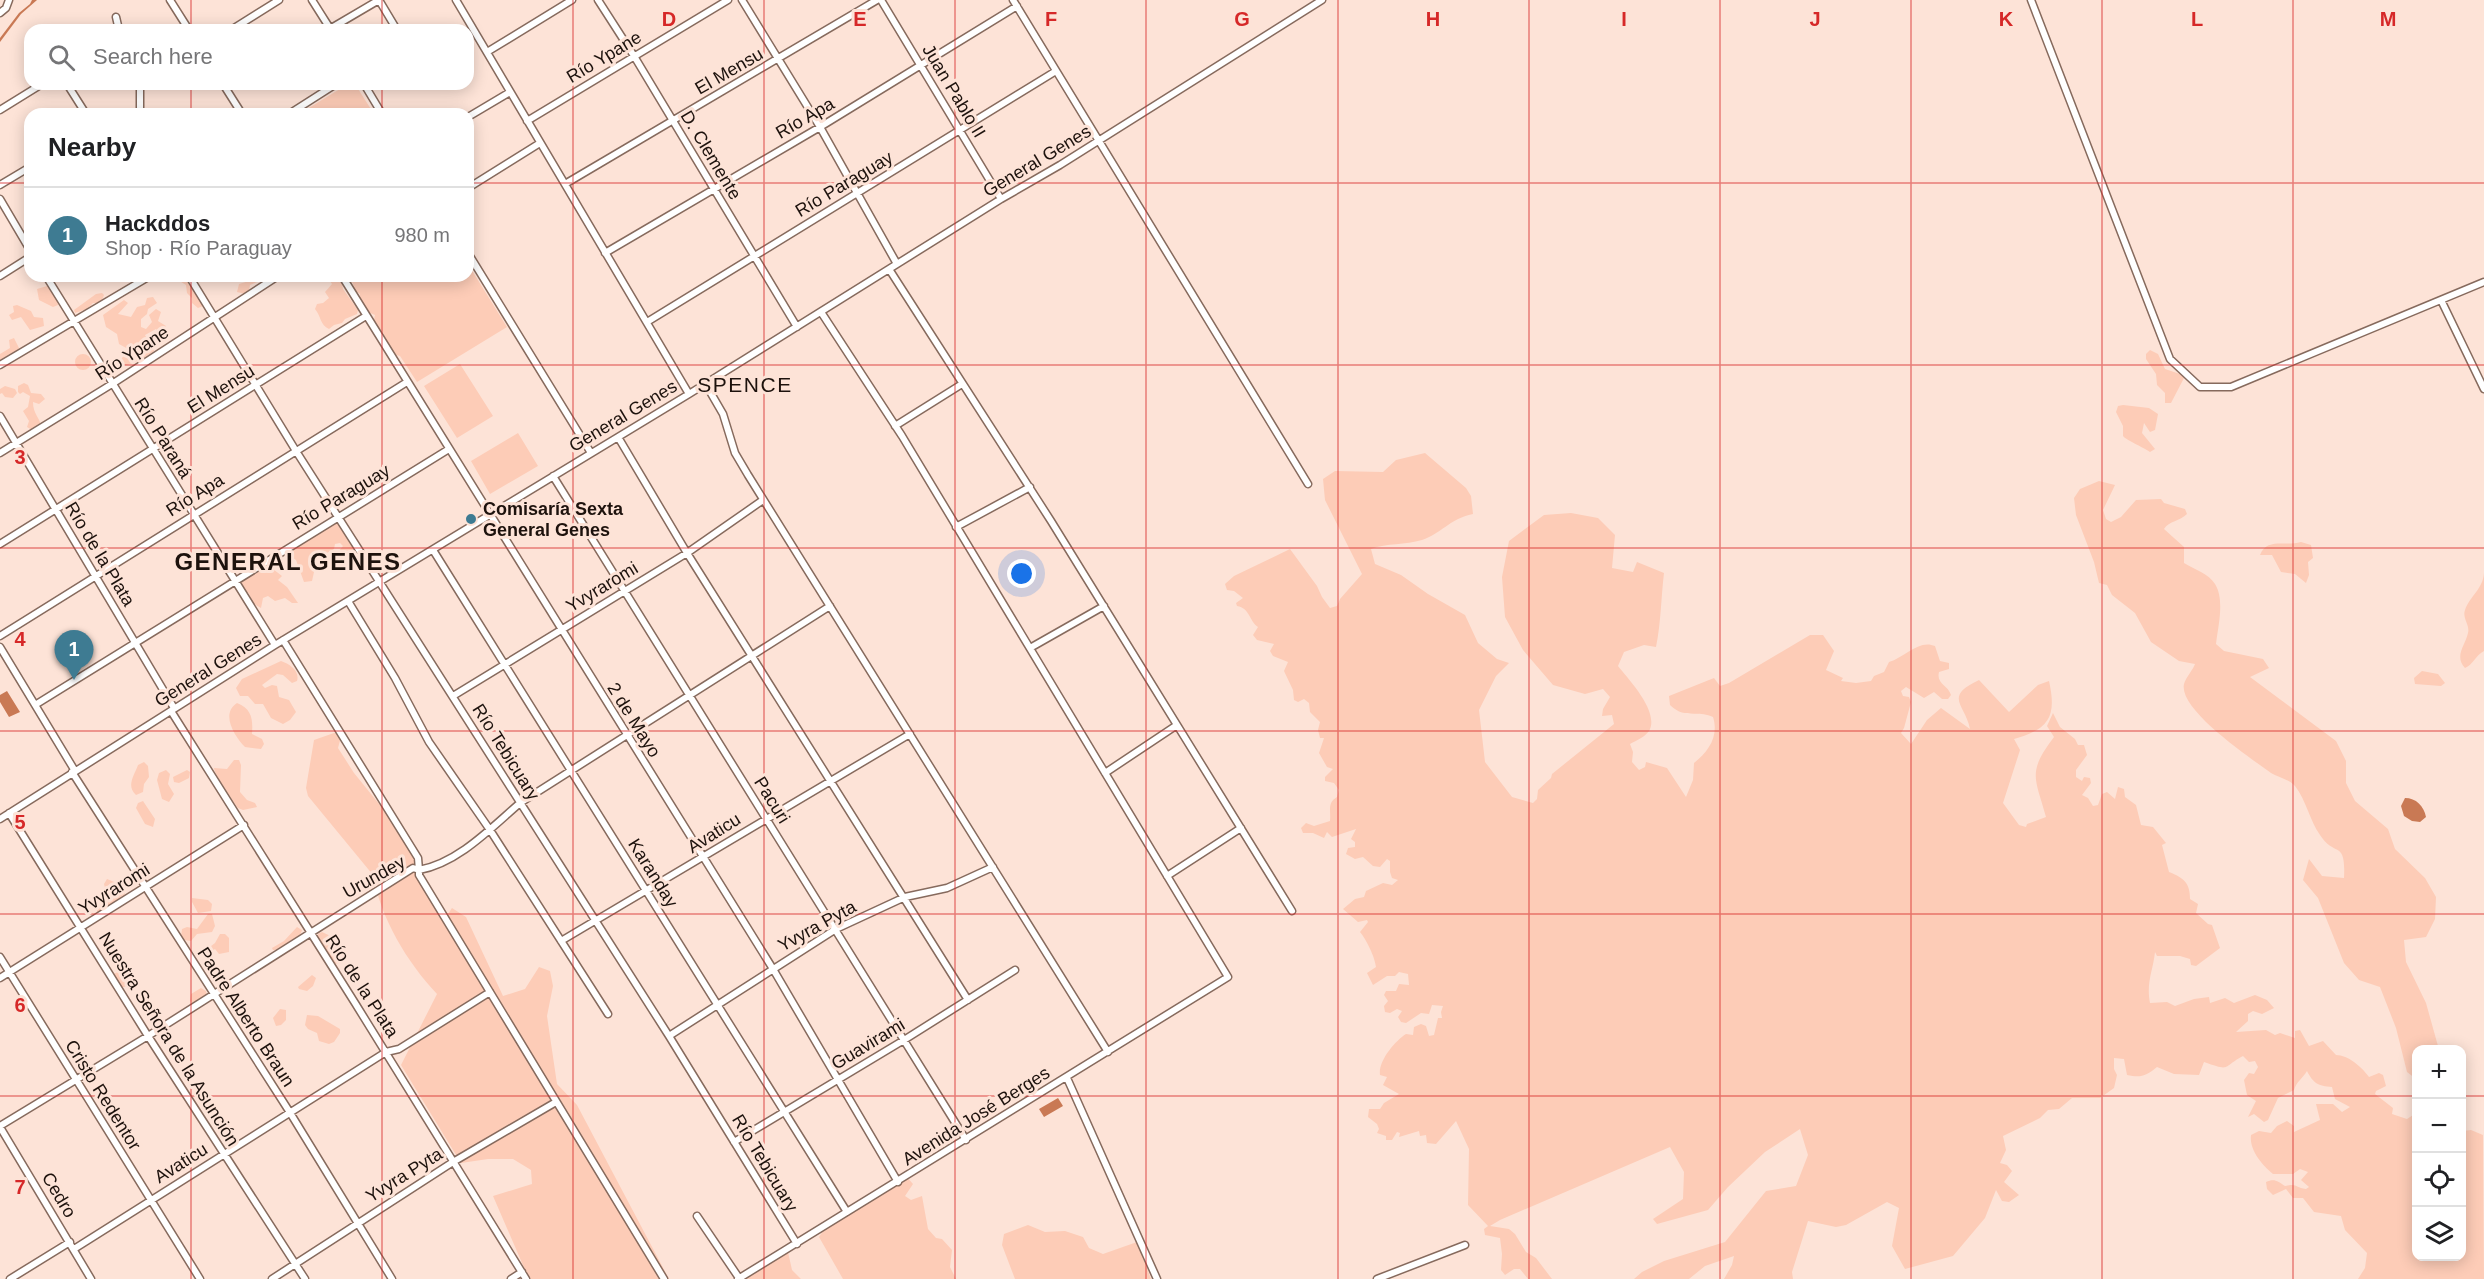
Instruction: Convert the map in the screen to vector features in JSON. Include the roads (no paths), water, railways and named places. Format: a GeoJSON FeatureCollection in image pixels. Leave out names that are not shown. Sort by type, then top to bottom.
{"type":"FeatureCollection","features":[{"type":"Feature","properties":{"kind":"street"},"geometry":{"type":"LineString","coordinates":[[0,13],[6,8],[9,0]]}},
{"type":"Feature","properties":{"kind":"street"},"geometry":{"type":"LineString","coordinates":[[241,24],[279,0]]}},
{"type":"Feature","properties":{"kind":"street"},"geometry":{"type":"LineString","coordinates":[[312,0],[326,24]]}},
{"type":"Feature","properties":{"kind":"street"},"geometry":{"type":"LineString","coordinates":[[340,24],[379,0],[393,24]]}},
{"type":"Feature","properties":{"kind":"street"},"geometry":{"type":"LineString","coordinates":[[456,0],[470,24]]}},
{"type":"Feature","properties":{"kind":"street"},"geometry":{"type":"LineString","coordinates":[[487,52],[572,0]]}},
{"type":"Feature","properties":{"kind":"street","name":"D. Clemente"},"geometry":{"type":"LineString","coordinates":[[598,0],[797,327]]}},
{"type":"Feature","properties":{"kind":"street","name":"Río Ypane"},"geometry":{"type":"LineString","coordinates":[[527,121],[728,0]]}},
{"type":"Feature","properties":{"kind":"street"},"geometry":{"type":"LineString","coordinates":[[742,0],[820,127],[897,264]]}},
{"type":"Feature","properties":{"kind":"street","name":"El Mensu"},"geometry":{"type":"LineString","coordinates":[[565,184],[879,0]]}},
{"type":"Feature","properties":{"kind":"street","name":"Juan Pablo II"},"geometry":{"type":"LineString","coordinates":[[879,0],[961,130],[1001,199]]}},
{"type":"Feature","properties":{"kind":"street","name":"General Genes"},"geometry":{"type":"LineString","coordinates":[[0,819],[283,640],[705,384],[1001,199],[1098,142],[1322,0]]}},
{"type":"Feature","properties":{"kind":"street"},"geometry":{"type":"LineString","coordinates":[[2031,0],[2169,359],[2200,387],[2232,387],[2484,282]]}},
{"type":"Feature","properties":{"kind":"street"},"geometry":{"type":"LineString","coordinates":[[172,1],[185,24]]}},
{"type":"Feature","properties":{"kind":"street"},"geometry":{"type":"LineString","coordinates":[[1015,3],[1308,484]]}},
{"type":"Feature","properties":{"kind":"street","name":"Río Apa"},"geometry":{"type":"LineString","coordinates":[[605,253],[921,66],[1015,3]]}},
{"type":"Feature","properties":{"kind":"street"},"geometry":{"type":"LineString","coordinates":[[116,17],[118,24]]}},
{"type":"Feature","properties":{"kind":"street"},"geometry":{"type":"LineString","coordinates":[[474,30],[689,393]]}},
{"type":"Feature","properties":{"kind":"street","name":"Río Paraguay"},"geometry":{"type":"LineString","coordinates":[[647,322],[1056,71]]}},
{"type":"Feature","properties":{"kind":"street"},"geometry":{"type":"LineString","coordinates":[[0,110],[32,90]]}},
{"type":"Feature","properties":{"kind":"street"},"geometry":{"type":"LineString","coordinates":[[71,90],[82,108]]}},
{"type":"Feature","properties":{"kind":"street"},"geometry":{"type":"LineString","coordinates":[[140,90],[140,108]]}},
{"type":"Feature","properties":{"kind":"street"},"geometry":{"type":"LineString","coordinates":[[226,90],[238,108]]}},
{"type":"Feature","properties":{"kind":"street"},"geometry":{"type":"LineString","coordinates":[[298,108],[327,90]]}},
{"type":"Feature","properties":{"kind":"street"},"geometry":{"type":"LineString","coordinates":[[368,90],[378,108]]}},
{"type":"Feature","properties":{"kind":"street"},"geometry":{"type":"LineString","coordinates":[[474,113],[510,92]]}},
{"type":"Feature","properties":{"kind":"street"},"geometry":{"type":"LineString","coordinates":[[474,184],[540,143]]}},
{"type":"Feature","properties":{"kind":"street"},"geometry":{"type":"LineString","coordinates":[[0,185],[24,171]]}},
{"type":"Feature","properties":{"kind":"street"},"geometry":{"type":"LineString","coordinates":[[0,200],[24,240]]}},
{"type":"Feature","properties":{"kind":"street"},"geometry":{"type":"LineString","coordinates":[[0,276],[24,261]]}},
{"type":"Feature","properties":{"kind":"street"},"geometry":{"type":"LineString","coordinates":[[474,263],[591,453]]}},
{"type":"Feature","properties":{"kind":"street"},"geometry":{"type":"LineString","coordinates":[[889,269],[1030,487],[1292,911]]}},
{"type":"Feature","properties":{"kind":"street","name":"Río Paraná"},"geometry":{"type":"LineString","coordinates":[[50,282],[275,645]]}},
{"type":"Feature","properties":{"kind":"street"},"geometry":{"type":"LineString","coordinates":[[0,365],[140,282]]}},
{"type":"Feature","properties":{"kind":"street","name":"Río Tebicuary"},"geometry":{"type":"LineString","coordinates":[[193,282],[379,583],[669,1036],[796,1244]]}},
{"type":"Feature","properties":{"kind":"street","name":"Río Ypane"},"geometry":{"type":"LineString","coordinates":[[0,453],[112,384],[269,282]]}},
{"type":"Feature","properties":{"kind":"street","name":"2 de Mayo"},"geometry":{"type":"LineString","coordinates":[[346,282],[773,969],[898,1182]]}},
{"type":"Feature","properties":{"kind":"street"},"geometry":{"type":"LineString","coordinates":[[2441,300],[2484,389]]}},
{"type":"Feature","properties":{"kind":"street"},"geometry":{"type":"LineString","coordinates":[[821,312],[895,426],[1167,876],[1241,828]]}},
{"type":"Feature","properties":{"kind":"street","name":"El Mensu"},"geometry":{"type":"LineString","coordinates":[[0,544],[366,316]]}},
{"type":"Feature","properties":{"kind":"street","name":"Río Apa"},"geometry":{"type":"LineString","coordinates":[[0,636],[407,382]]}},
{"type":"Feature","properties":{"kind":"street"},"geometry":{"type":"LineString","coordinates":[[705,384],[723,414],[735,453],[763,500],[1108,1052]]}},
{"type":"Feature","properties":{"kind":"street"},"geometry":{"type":"LineString","coordinates":[[895,426],[962,384]]}},
{"type":"Feature","properties":{"kind":"street","name":"Río de la Plata"},"geometry":{"type":"LineString","coordinates":[[0,416],[135,642],[172,709],[526,1279]]}},
{"type":"Feature","properties":{"kind":"street"},"geometry":{"type":"LineString","coordinates":[[618,437],[687,553],[968,1000]]}},
{"type":"Feature","properties":{"kind":"street","name":"Río Paraguay"},"geometry":{"type":"LineString","coordinates":[[35,705],[235,579],[449,449]]}},
{"type":"Feature","properties":{"kind":"street","name":"Pacuri"},"geometry":{"type":"LineString","coordinates":[[553,476],[966,1140]]}},
{"type":"Feature","properties":{"kind":"street"},"geometry":{"type":"LineString","coordinates":[[956,526],[1030,487]]}},
{"type":"Feature","properties":{"kind":"street","name":"Yvyraromi"},"geometry":{"type":"LineString","coordinates":[[453,696],[687,553],[763,500]]}},
{"type":"Feature","properties":{"kind":"street","name":"Karanday"},"geometry":{"type":"LineString","coordinates":[[433,550],[847,1212]]}},
{"type":"Feature","properties":{"kind":"street"},"geometry":{"type":"LineString","coordinates":[[348,601],[395,678],[429,742],[490,830],[608,1014]]}},
{"type":"Feature","properties":{"kind":"street","name":"Urundey"},"geometry":{"type":"LineString","coordinates":[[0,1127],[413,868],[419,870],[436,867],[490,830],[520,803],[830,606]]}},
{"type":"Feature","properties":{"kind":"street"},"geometry":{"type":"LineString","coordinates":[[1030,648],[1104,606]]}},
{"type":"Feature","properties":{"kind":"street"},"geometry":{"type":"LineString","coordinates":[[283,640],[418,858],[419,870]]}},
{"type":"Feature","properties":{"kind":"street","name":"Padre Alberto Braun"},"geometry":{"type":"LineString","coordinates":[[0,646],[74,772],[392,1279]]}},
{"type":"Feature","properties":{"kind":"street"},"geometry":{"type":"LineString","coordinates":[[1105,773],[1177,725]]}},
{"type":"Feature","properties":{"kind":"street","name":"Avaticu"},"geometry":{"type":"LineString","coordinates":[[561,941],[910,734]]}},
{"type":"Feature","properties":{"kind":"street","name":"Nuestra Señora de la Asunción"},"geometry":{"type":"LineString","coordinates":[[9,813],[148,1036],[305,1279]]}},
{"type":"Feature","properties":{"kind":"street","name":"Yvyraromi"},"geometry":{"type":"LineString","coordinates":[[0,978],[244,825]]}},
{"type":"Feature","properties":{"kind":"street","name":"Yvyra Pyta"},"geometry":{"type":"LineString","coordinates":[[669,1036],[836,929],[905,897],[947,888],[993,867]]}},
{"type":"Feature","properties":{"kind":"street","name":"Urundey"},"geometry":{"type":"LineString","coordinates":[[419,870],[419,875],[664,1279]]}},
{"type":"Feature","properties":{"kind":"street","name":"Avenida José Berges"},"geometry":{"type":"LineString","coordinates":[[739,1279],[1228,977],[1167,876]]}},
{"type":"Feature","properties":{"kind":"street","name":"Cristo Redentor"},"geometry":{"type":"LineString","coordinates":[[0,957],[200,1279]]}},
{"type":"Feature","properties":{"kind":"street","name":"Guavirami"},"geometry":{"type":"LineString","coordinates":[[734,1142],[1016,970]]}},
{"type":"Feature","properties":{"kind":"street","name":"Avaticu"},"geometry":{"type":"LineString","coordinates":[[74,1249],[386,1052],[399,1049],[490,992]]}},
{"type":"Feature","properties":{"kind":"street"},"geometry":{"type":"LineString","coordinates":[[1067,1078],[1156,1279]]}},
{"type":"Feature","properties":{"kind":"street","name":"Yvyra Pyta"},"geometry":{"type":"LineString","coordinates":[[272,1279],[453,1162],[556,1102]]}},
{"type":"Feature","properties":{"kind":"street","name":"Cedro"},"geometry":{"type":"LineString","coordinates":[[0,1127],[91,1279]]}},
{"type":"Feature","properties":{"kind":"street"},"geometry":{"type":"LineString","coordinates":[[697,1216],[739,1279]]}},
{"type":"Feature","properties":{"kind":"street"},"geometry":{"type":"LineString","coordinates":[[10,1279],[70,1242]]}},
{"type":"Feature","properties":{"kind":"street"},"geometry":{"type":"LineString","coordinates":[[1377,1279],[1465,1245]]}},
{"type":"Feature","properties":{"kind":"street"},"geometry":{"type":"LineString","coordinates":[[511,1279],[522,1272]]}},
{"type":"Feature","properties":{"kind":"place","name":"Comisaría Sexta General Genes"},"geometry":{"type":"Point","coordinates":[471,519]}},
{"type":"Feature","properties":{"kind":"place","name":"Hackddos"},"geometry":{"type":"Point","coordinates":[74,680]}},
{"type":"Feature","properties":{"kind":"district","name":"SPENCE"},"geometry":{"type":"Point","coordinates":[745,385]}},
{"type":"Feature","properties":{"kind":"district","name":"GENERAL GENES"},"geometry":{"type":"Point","coordinates":[288,562]}}]}
